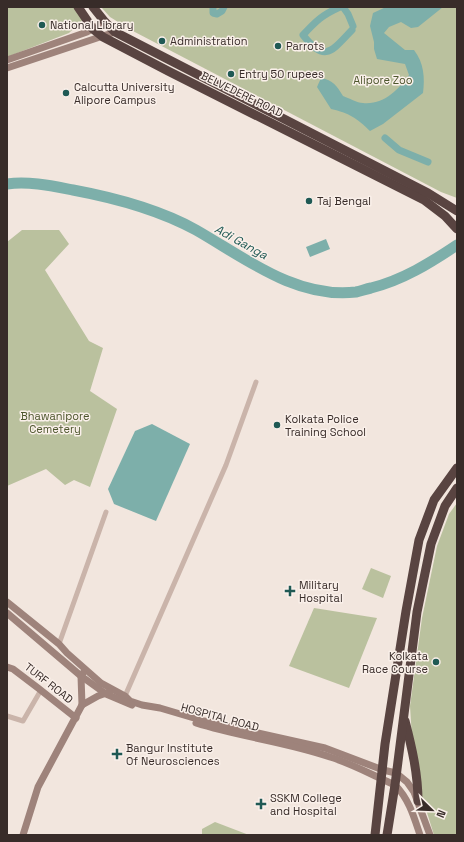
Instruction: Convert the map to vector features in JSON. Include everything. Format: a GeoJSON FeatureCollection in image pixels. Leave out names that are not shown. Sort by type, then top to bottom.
{"type":"FeatureCollection","features":[{"type":"Feature","properties":{"kind":"highway","name":"BELVEDERE ROAD"},"geometry":{"type":"LineString","coordinates":[[78,7],[93,29],[103,37],[424,200],[445,216],[456,228]]}},
{"type":"Feature","properties":{"kind":"highway","name":"BELVEDERE ROAD"},"geometry":{"type":"LineString","coordinates":[[93,7],[115,32],[455,208]]}},
{"type":"Feature","properties":{"kind":"highway"},"geometry":{"type":"LineString","coordinates":[[375,835],[386,744],[406,611],[419,540],[434,500],[457,468]]}},
{"type":"Feature","properties":{"kind":"highway"},"geometry":{"type":"LineString","coordinates":[[387,835],[395,785],[417,612],[431,544],[445,506],[457,488]]}},
{"type":"Feature","properties":{"kind":"highway"},"geometry":{"type":"LineString","coordinates":[[406,611],[417,612]]}},
{"type":"Feature","properties":{"kind":"highway"},"geometry":{"type":"LineString","coordinates":[[404,718],[414,759],[418,786],[418,802]]}},
{"type":"Feature","properties":{"kind":"main road"},"geometry":{"type":"LineString","coordinates":[[7,60],[93,29],[105,22]]}},
{"type":"Feature","properties":{"kind":"main road"},"geometry":{"type":"LineString","coordinates":[[7,68],[115,32]]}},
{"type":"Feature","properties":{"kind":"main road"},"geometry":{"type":"LineString","coordinates":[[7,602],[59,644],[109,692]]}},
{"type":"Feature","properties":{"kind":"main road","name":"HOSPITAL ROAD"},"geometry":{"type":"LineString","coordinates":[[7,613],[81,676],[141,709],[226,732],[294,747],[331,757],[382,774],[402,791],[408,801],[420,835]]}},
{"type":"Feature","properties":{"kind":"main road","name":"TURF ROAD"},"geometry":{"type":"LineString","coordinates":[[7,667],[13,669],[76,718]]}},
{"type":"Feature","properties":{"kind":"main road"},"geometry":{"type":"LineString","coordinates":[[23,835],[38,787],[82,706],[81,676],[86,670]]}},
{"type":"Feature","properties":{"kind":"main road"},"geometry":{"type":"LineString","coordinates":[[82,706],[98,696],[109,692],[125,696],[130,701],[142,705],[160,708],[204,721],[325,748],[382,774]]}},
{"type":"Feature","properties":{"kind":"main road"},"geometry":{"type":"LineString","coordinates":[[396,773],[407,782],[414,792],[430,835]]}},
{"type":"Feature","properties":{"kind":"main road","name":"HOSPITAL ROAD"},"geometry":{"type":"LineString","coordinates":[[382,774],[396,773]]}},
{"type":"Feature","properties":{"kind":"street"},"geometry":{"type":"LineString","coordinates":[[125,696],[226,465],[256,382]]}},
{"type":"Feature","properties":{"kind":"street"},"geometry":{"type":"LineString","coordinates":[[59,644],[106,512]]}},
{"type":"Feature","properties":{"kind":"street"},"geometry":{"type":"LineString","coordinates":[[7,716],[23,721],[41,690]]}},
{"type":"Feature","properties":{"kind":"green space","name":"National Library"},"geometry":{"type":"Polygon","coordinates":[[[7,7],[80,7],[86,17],[69,33],[7,57],[7,7]]]}},
{"type":"Feature","properties":{"kind":"green space","name":"Alipore Zoo"},"geometry":{"type":"Polygon","coordinates":[[[101,7],[457,7],[457,198],[441,192],[131,30],[110,17],[101,7]]]}},
{"type":"Feature","properties":{"kind":"green space","name":"Bhawanipore Cemetery"},"geometry":{"type":"Polygon","coordinates":[[[22,230],[59,230],[69,244],[45,270],[89,341],[103,348],[90,391],[117,409],[90,487],[74,480],[65,485],[46,469],[7,486],[7,242],[22,230]]]}},
{"type":"Feature","properties":{"kind":"green space","name":"Kolkata Race Course"},"geometry":{"type":"Polygon","coordinates":[[[457,503],[457,835],[434,835],[414,771],[410,706],[422,618],[437,546],[449,514],[457,503]]]}},
{"type":"Feature","properties":{"kind":"green space"},"geometry":{"type":"Polygon","coordinates":[[[371,568],[391,576],[383,598],[362,589],[371,568]]]}},
{"type":"Feature","properties":{"kind":"green space"},"geometry":{"type":"Polygon","coordinates":[[[314,608],[377,618],[349,688],[289,666],[314,608]]]}},
{"type":"Feature","properties":{"kind":"green space"},"geometry":{"type":"Polygon","coordinates":[[[215,822],[249,835],[202,835],[202,829],[215,822]]]}},
{"type":"Feature","properties":{"kind":"water"},"geometry":{"type":"Polygon","coordinates":[[[386,7],[443,7],[418,27],[411,28],[401,22],[389,27],[384,33],[405,50],[414,50],[422,65],[424,82],[423,93],[383,124],[370,131],[352,117],[343,112],[331,109],[317,87],[321,78],[329,80],[339,89],[343,96],[358,102],[371,103],[384,99],[400,86],[409,75],[405,64],[377,59],[374,49],[370,26],[373,13],[386,7]]]}},
{"type":"Feature","properties":{"kind":"water"},"geometry":{"type":"Polygon","coordinates":[[[326,239],[330,249],[310,257],[306,247],[326,239]]]}},
{"type":"Feature","properties":{"kind":"water"},"geometry":{"type":"Polygon","coordinates":[[[152,424],[190,444],[156,521],[114,504],[108,489],[135,431],[152,424]]]}},
{"type":"Feature","properties":{"kind":"waterway"},"geometry":{"type":"LineString","coordinates":[[213,7],[213,13],[217,14],[222,11],[224,7]]}},
{"type":"Feature","properties":{"kind":"waterway"},"geometry":{"type":"LineString","coordinates":[[340,7],[320,19],[303,35],[311,44],[323,52],[333,49],[352,30]]}},
{"type":"Feature","properties":{"kind":"waterway"},"geometry":{"type":"LineString","coordinates":[[343,7],[353,26]]}},
{"type":"Feature","properties":{"kind":"waterway"},"geometry":{"type":"LineString","coordinates":[[385,138],[399,150],[428,162]]}},
{"type":"Feature","properties":{"kind":"waterway","name":"Adi Ganga"},"geometry":{"type":"LineString","coordinates":[[7,184],[24,183],[89,193],[152,210],[196,230],[252,264],[272,274],[292,283],[313,289],[334,292],[356,292],[383,285],[405,276],[457,245]]}},
{"type":"Feature","properties":{"kind":"place","name":"National Library"},"geometry":{"type":"Point","coordinates":[42,25]}},
{"type":"Feature","properties":{"kind":"place","name":"Administration"},"geometry":{"type":"Point","coordinates":[162,41]}},
{"type":"Feature","properties":{"kind":"place","name":"Parrots"},"geometry":{"type":"Point","coordinates":[278,46]}},
{"type":"Feature","properties":{"kind":"place","name":"Entry 50 rupees"},"geometry":{"type":"Point","coordinates":[231,74]}},
{"type":"Feature","properties":{"kind":"place","name":"Calcutta University Alipore Campus"},"geometry":{"type":"Point","coordinates":[66,93]}},
{"type":"Feature","properties":{"kind":"place","name":"Taj Bengal"},"geometry":{"type":"Point","coordinates":[309,201]}},
{"type":"Feature","properties":{"kind":"place","name":"Kolkata Police Training School"},"geometry":{"type":"Point","coordinates":[277,425]}},
{"type":"Feature","properties":{"kind":"place","name":"Military Hospital"},"geometry":{"type":"Point","coordinates":[290,591]}},
{"type":"Feature","properties":{"kind":"place","name":"Kolkata Race Course"},"geometry":{"type":"Point","coordinates":[436,662]}},
{"type":"Feature","properties":{"kind":"place","name":"Bangur Institute Of Neurosciences"},"geometry":{"type":"Point","coordinates":[117,754]}},
{"type":"Feature","properties":{"kind":"place","name":"SSKM College and Hospital"},"geometry":{"type":"Point","coordinates":[261,804]}}]}
